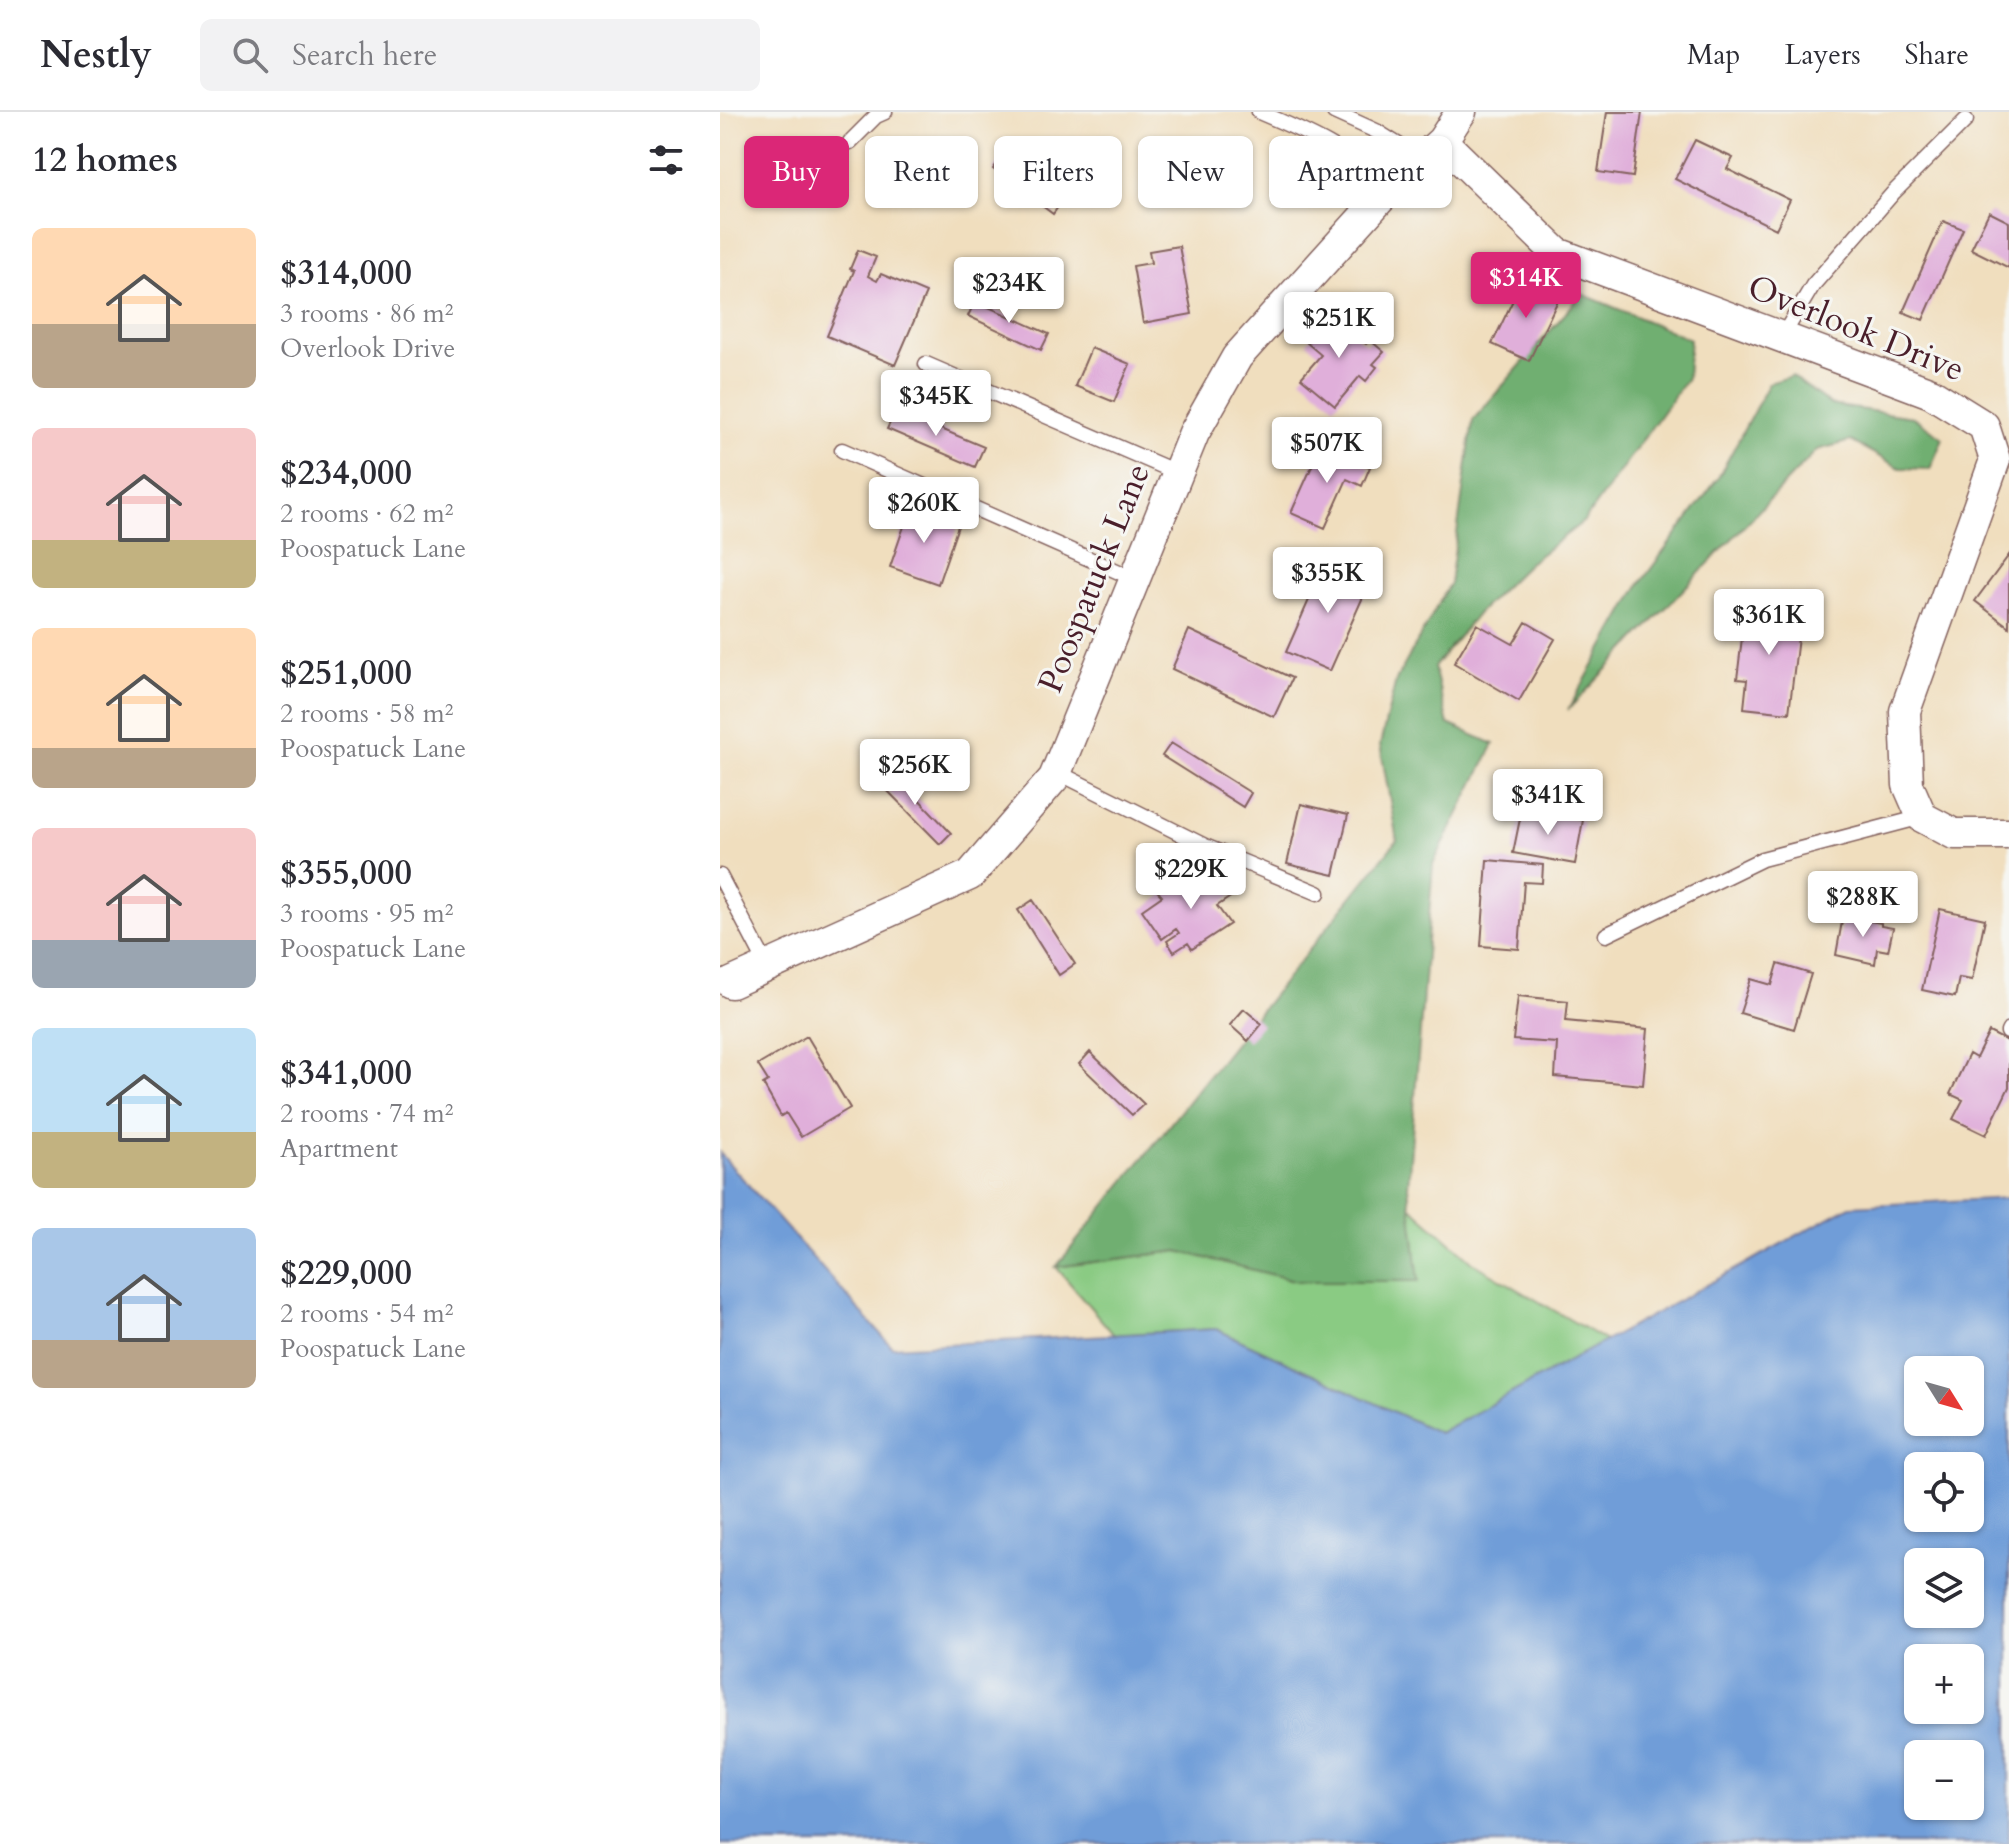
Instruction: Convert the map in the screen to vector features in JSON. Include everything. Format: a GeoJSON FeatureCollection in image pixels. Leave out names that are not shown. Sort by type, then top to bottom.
{"type":"FeatureCollection","features":[{"type":"Feature","properties":{"kind":"street","name":"Poospatuck Lane"},"geometry":{"type":"LineString","coordinates":[[1443,136],[1461,112]]}},
{"type":"Feature","properties":{"kind":"street","name":"Overlook Drive"},"geometry":{"type":"LineString","coordinates":[[1452,166],[1557,253],[1931,393],[1984,426],[2002,466],[1905,711],[1908,785],[1922,817]]}},
{"type":"Feature","properties":{"kind":"street","name":"Poospatuck Lane"},"geometry":{"type":"LineString","coordinates":[[731,983],[970,875],[1054,778],[1194,433],[1237,357],[1372,208]]}},
{"type":"Feature","properties":{"kind":"street"},"geometry":{"type":"LineString","coordinates":[[1922,817],[1954,834],[2009,834]]}},
{"type":"Feature","properties":{"kind":"lane"},"geometry":{"type":"LineString","coordinates":[[850,142],[876,116],[885,112]]}},
{"type":"Feature","properties":{"kind":"lane"},"geometry":{"type":"LineString","coordinates":[[1259,112],[1314,136]]}},
{"type":"Feature","properties":{"kind":"lane"},"geometry":{"type":"LineString","coordinates":[[1334,112],[1391,136]]}},
{"type":"Feature","properties":{"kind":"lane"},"geometry":{"type":"LineString","coordinates":[[1782,337],[1813,285],[1894,192],[1966,120]]}},
{"type":"Feature","properties":{"kind":"lane"},"geometry":{"type":"LineString","coordinates":[[926,364],[1178,473]]}},
{"type":"Feature","properties":{"kind":"lane"},"geometry":{"type":"LineString","coordinates":[[842,450],[1135,579]]}},
{"type":"Feature","properties":{"kind":"lane"},"geometry":{"type":"LineString","coordinates":[[1057,772],[1205,846],[1318,893]]}},
{"type":"Feature","properties":{"kind":"lane"},"geometry":{"type":"LineString","coordinates":[[1606,935],[1762,859],[1922,817]]}},
{"type":"Feature","properties":{"kind":"lane"},"geometry":{"type":"LineString","coordinates":[[720,876],[767,966]]}},
{"type":"Feature","properties":{"kind":"green space"},"geometry":{"type":"Polygon","coordinates":[[[1582,294],[1690,339],[1687,378],[1584,521],[1528,564],[1478,613],[1434,667],[1448,724],[1494,744],[1433,864],[1408,1187],[1419,1281],[1298,1281],[1178,1251],[1056,1267],[1397,840],[1380,745],[1396,680],[1450,583],[1473,420],[1582,294]]]}},
{"type":"Feature","properties":{"kind":"green space"},"geometry":{"type":"Polygon","coordinates":[[[1792,376],[1831,405],[1913,417],[1943,438],[1930,469],[1900,468],[1851,441],[1817,450],[1568,710],[1639,585],[1718,478],[1769,383],[1792,376]]]}},
{"type":"Feature","properties":{"kind":"green space"},"geometry":{"type":"Polygon","coordinates":[[[1410,1206],[1475,1264],[1606,1341],[1439,1433],[1216,1329],[1114,1335],[1056,1267],[1178,1251],[1298,1281],[1418,1281],[1410,1206]]]}},
{"type":"Feature","properties":{"kind":"water"},"geometry":{"type":"Polygon","coordinates":[[[720,1153],[892,1347],[1216,1329],[1439,1433],[1850,1206],[2009,1198],[2009,1844],[720,1844],[720,1153]]]}},
{"type":"Feature","properties":{"kind":"building"},"geometry":{"type":"Polygon","coordinates":[[[1607,112],[1642,112],[1633,177],[1598,172],[1607,112]]]}},
{"type":"Feature","properties":{"kind":"building"},"geometry":{"type":"Polygon","coordinates":[[[1695,140],[1733,158],[1727,169],[1790,200],[1776,229],[1675,179],[1695,140]]]}},
{"type":"Feature","properties":{"kind":"building"},"geometry":{"type":"Polygon","coordinates":[[[1989,212],[2009,222],[2009,268],[1971,249],[1989,212]]]}},
{"type":"Feature","properties":{"kind":"building"},"geometry":{"type":"Polygon","coordinates":[[[1943,221],[1963,229],[1923,320],[1903,312],[1943,221]]]}},
{"type":"Feature","properties":{"kind":"building"},"geometry":{"type":"Polygon","coordinates":[[[1179,246],[1192,314],[1143,323],[1133,266],[1151,263],[1149,251],[1179,246]]]}},
{"type":"Feature","properties":{"kind":"building"},"geometry":{"type":"Polygon","coordinates":[[[858,250],[876,257],[868,276],[877,281],[881,274],[926,293],[895,365],[827,336],[854,271],[850,269],[858,250]]]}},
{"type":"Feature","properties":{"kind":"building"},"geometry":{"type":"Polygon","coordinates":[[[1523,279],[1560,296],[1529,361],[1492,344],[1523,279]]]}},
{"type":"Feature","properties":{"kind":"building"},"geometry":{"type":"Polygon","coordinates":[[[975,301],[1049,334],[1041,350],[968,316],[975,301]]]}},
{"type":"Feature","properties":{"kind":"building"},"geometry":{"type":"Polygon","coordinates":[[[1330,315],[1366,344],[1370,340],[1384,352],[1373,364],[1377,367],[1366,381],[1360,376],[1335,406],[1301,378],[1321,355],[1307,343],[1330,315]]]}},
{"type":"Feature","properties":{"kind":"building"},"geometry":{"type":"Polygon","coordinates":[[[1091,348],[1130,364],[1114,402],[1075,386],[1091,348]]]}},
{"type":"Feature","properties":{"kind":"building"},"geometry":{"type":"Polygon","coordinates":[[[896,410],[984,447],[975,467],[887,429],[896,410]]]}},
{"type":"Feature","properties":{"kind":"building"},"geometry":{"type":"Polygon","coordinates":[[[1321,446],[1370,467],[1362,486],[1347,479],[1325,528],[1291,513],[1321,446]]]}},
{"type":"Feature","properties":{"kind":"building"},"geometry":{"type":"Polygon","coordinates":[[[911,506],[959,523],[938,584],[890,567],[911,506]]]}},
{"type":"Feature","properties":{"kind":"building"},"geometry":{"type":"Polygon","coordinates":[[[2009,555],[2009,627],[1975,601],[2009,555]]]}},
{"type":"Feature","properties":{"kind":"building"},"geometry":{"type":"Polygon","coordinates":[[[1327,559],[1371,579],[1330,671],[1286,652],[1327,559]]]}},
{"type":"Feature","properties":{"kind":"building"},"geometry":{"type":"Polygon","coordinates":[[[1746,605],[1801,612],[1789,713],[1744,708],[1747,680],[1737,679],[1746,605]]]}},
{"type":"Feature","properties":{"kind":"building"},"geometry":{"type":"Polygon","coordinates":[[[1526,622],[1555,639],[1519,701],[1454,663],[1477,624],[1513,644],[1526,622]]]}},
{"type":"Feature","properties":{"kind":"building"},"geometry":{"type":"Polygon","coordinates":[[[1189,630],[1292,678],[1274,717],[1172,669],[1189,630]]]}},
{"type":"Feature","properties":{"kind":"building"},"geometry":{"type":"Polygon","coordinates":[[[1171,743],[1251,793],[1243,807],[1162,756],[1171,743]]]}},
{"type":"Feature","properties":{"kind":"building"},"geometry":{"type":"Polygon","coordinates":[[[891,770],[951,833],[940,844],[878,781],[891,770]]]}},
{"type":"Feature","properties":{"kind":"building"},"geometry":{"type":"Polygon","coordinates":[[[1301,804],[1348,815],[1334,875],[1287,864],[1301,804]]]}},
{"type":"Feature","properties":{"kind":"building"},"geometry":{"type":"Polygon","coordinates":[[[1522,809],[1583,820],[1575,864],[1513,853],[1522,809]]]}},
{"type":"Feature","properties":{"kind":"building"},"geometry":{"type":"Polygon","coordinates":[[[1487,860],[1543,865],[1542,883],[1524,882],[1519,949],[1481,946],[1487,860]]]}},
{"type":"Feature","properties":{"kind":"building"},"geometry":{"type":"Polygon","coordinates":[[[1226,869],[1241,890],[1217,906],[1230,924],[1192,949],[1188,943],[1174,952],[1167,941],[1179,933],[1176,929],[1162,939],[1142,910],[1162,896],[1158,892],[1182,876],[1193,893],[1226,869]]]}},
{"type":"Feature","properties":{"kind":"building"},"geometry":{"type":"Polygon","coordinates":[[[1033,900],[1075,964],[1059,975],[1018,910],[1033,900]]]}},
{"type":"Feature","properties":{"kind":"building"},"geometry":{"type":"Polygon","coordinates":[[[1940,909],[1985,919],[1972,980],[1959,978],[1955,997],[1922,990],[1940,909]]]}},
{"type":"Feature","properties":{"kind":"building"},"geometry":{"type":"Polygon","coordinates":[[[1843,916],[1893,928],[1888,951],[1877,949],[1875,964],[1836,955],[1843,916]]]}},
{"type":"Feature","properties":{"kind":"building"},"geometry":{"type":"Polygon","coordinates":[[[1778,964],[1811,974],[1794,1029],[1740,1013],[1751,979],[1772,985],[1778,964]]]}},
{"type":"Feature","properties":{"kind":"building"},"geometry":{"type":"Polygon","coordinates":[[[1518,996],[1568,1001],[1566,1021],[1648,1029],[1643,1085],[1555,1077],[1557,1043],[1513,1040],[1518,996]]]}},
{"type":"Feature","properties":{"kind":"building"},"geometry":{"type":"Polygon","coordinates":[[[1244,1009],[1262,1024],[1248,1041],[1230,1025],[1244,1009]]]}},
{"type":"Feature","properties":{"kind":"building"},"geometry":{"type":"Polygon","coordinates":[[[1989,1032],[2009,1042],[2009,1087],[1986,1135],[1953,1119],[1963,1100],[1950,1094],[1969,1054],[1976,1058],[1989,1032]]]}},
{"type":"Feature","properties":{"kind":"building"},"geometry":{"type":"Polygon","coordinates":[[[807,1036],[850,1108],[801,1137],[786,1113],[781,1116],[763,1084],[768,1081],[758,1065],[807,1036]]]}},
{"type":"Feature","properties":{"kind":"building"},"geometry":{"type":"Polygon","coordinates":[[[1090,1052],[1144,1104],[1132,1115],[1079,1064],[1090,1052]]]}}]}
